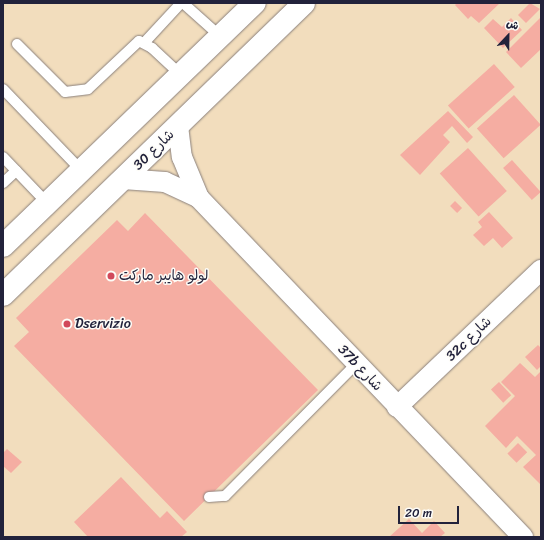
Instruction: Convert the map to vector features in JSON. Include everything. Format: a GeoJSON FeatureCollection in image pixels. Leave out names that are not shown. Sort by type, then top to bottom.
{"type":"FeatureCollection","features":[{"type":"Feature","properties":{"kind":"street"},"geometry":{"type":"LineString","coordinates":[[3,246],[255,3]]}},
{"type":"Feature","properties":{"kind":"street","name":"شارع 30"},"geometry":{"type":"LineString","coordinates":[[3,295],[304,3]]}},
{"type":"Feature","properties":{"kind":"street","name":"37b شارع"},"geometry":{"type":"LineString","coordinates":[[178,126],[182,157],[199,198],[397,407],[523,537]]}},
{"type":"Feature","properties":{"kind":"street","name":"37b شارع"},"geometry":{"type":"LineString","coordinates":[[123,179],[165,182],[199,198]]}},
{"type":"Feature","properties":{"kind":"street","name":"32c شارع"},"geometry":{"type":"LineString","coordinates":[[397,407],[541,270]]}},
{"type":"Feature","properties":{"kind":"lane"},"geometry":{"type":"LineString","coordinates":[[144,43],[182,3],[220,36]]}},
{"type":"Feature","properties":{"kind":"lane"},"geometry":{"type":"LineString","coordinates":[[18,44],[65,92],[76,93],[88,89],[133,43],[144,43],[181,75]]}},
{"type":"Feature","properties":{"kind":"lane"},"geometry":{"type":"LineString","coordinates":[[3,89],[81,170]]}},
{"type":"Feature","properties":{"kind":"lane"},"geometry":{"type":"LineString","coordinates":[[3,157],[47,203]]}},
{"type":"Feature","properties":{"kind":"lane"},"geometry":{"type":"LineString","coordinates":[[3,183],[16,170]]}},
{"type":"Feature","properties":{"kind":"lane"},"geometry":{"type":"LineString","coordinates":[[209,497],[225,496],[356,364]]}},
{"type":"Feature","properties":{"kind":"building"},"geometry":{"type":"Polygon","coordinates":[[[457,3],[500,3],[479,23],[471,16],[468,19],[455,5],[457,3]]]}},
{"type":"Feature","properties":{"kind":"building"},"geometry":{"type":"Polygon","coordinates":[[[530,3],[540,9],[526,23],[518,15],[530,3]]]}},
{"type":"Feature","properties":{"kind":"building"},"geometry":{"type":"Polygon","coordinates":[[[541,17],[541,49],[521,68],[506,52],[541,17]]]}},
{"type":"Feature","properties":{"kind":"building"},"geometry":{"type":"Polygon","coordinates":[[[511,18],[522,30],[503,48],[484,28],[493,19],[502,27],[511,18]]]}},
{"type":"Feature","properties":{"kind":"building"},"geometry":{"type":"Polygon","coordinates":[[[494,64],[515,87],[469,129],[448,105],[494,64]]]}},
{"type":"Feature","properties":{"kind":"building"},"geometry":{"type":"Polygon","coordinates":[[[514,95],[541,125],[504,158],[477,128],[514,95]]]}},
{"type":"Feature","properties":{"kind":"building"},"geometry":{"type":"Polygon","coordinates":[[[448,111],[473,137],[467,143],[452,126],[443,135],[450,142],[420,175],[400,155],[448,111]]]}},
{"type":"Feature","properties":{"kind":"building"},"geometry":{"type":"Polygon","coordinates":[[[468,148],[507,191],[479,217],[440,173],[468,148]]]}},
{"type":"Feature","properties":{"kind":"building"},"geometry":{"type":"Polygon","coordinates":[[[512,160],[541,192],[532,200],[503,168],[512,160]]]}},
{"type":"Feature","properties":{"kind":"building"},"geometry":{"type":"Polygon","coordinates":[[[455,201],[462,208],[457,213],[450,206],[455,201]]]}},
{"type":"Feature","properties":{"kind":"building"},"geometry":{"type":"Polygon","coordinates":[[[489,212],[513,238],[502,248],[493,238],[484,246],[473,235],[482,227],[478,222],[489,212]]]}},
{"type":"Feature","properties":{"kind":"building"},"geometry":{"type":"Polygon","coordinates":[[[145,213],[318,390],[184,521],[14,346],[29,332],[16,318],[117,220],[128,231],[145,213]]]}},
{"type":"Feature","properties":{"kind":"building"},"geometry":{"type":"Polygon","coordinates":[[[538,345],[541,348],[541,366],[537,370],[525,357],[538,345]]]}},
{"type":"Feature","properties":{"kind":"building"},"geometry":{"type":"Polygon","coordinates":[[[520,363],[535,377],[541,371],[541,485],[523,467],[536,455],[517,436],[506,448],[485,426],[515,396],[501,382],[520,363]]]}},
{"type":"Feature","properties":{"kind":"building"},"geometry":{"type":"Polygon","coordinates":[[[499,382],[511,395],[503,403],[491,390],[499,382]]]}},
{"type":"Feature","properties":{"kind":"building"},"geometry":{"type":"Polygon","coordinates":[[[518,443],[527,452],[517,463],[507,454],[518,443]]]}},
{"type":"Feature","properties":{"kind":"building"},"geometry":{"type":"Polygon","coordinates":[[[7,449],[22,462],[11,473],[3,466],[3,453],[7,449]]]}},
{"type":"Feature","properties":{"kind":"building"},"geometry":{"type":"Polygon","coordinates":[[[121,477],[160,518],[167,511],[187,532],[181,537],[88,537],[74,522],[121,477]]]}},
{"type":"Feature","properties":{"kind":"building"},"geometry":{"type":"Polygon","coordinates":[[[409,519],[422,533],[434,521],[445,533],[440,537],[389,537],[409,519]]]}},
{"type":"Feature","properties":{"kind":"place","name":"لولو هايبر ماركت"},"geometry":{"type":"Point","coordinates":[111,276]}},
{"type":"Feature","properties":{"kind":"place","name":"Dservizio"},"geometry":{"type":"Point","coordinates":[67,324]}}]}
